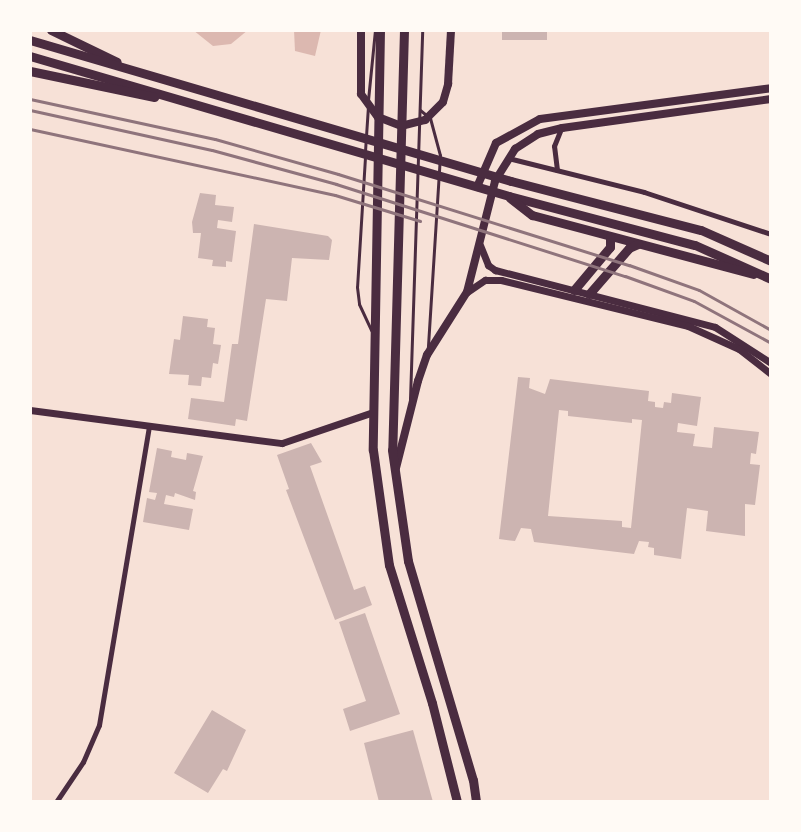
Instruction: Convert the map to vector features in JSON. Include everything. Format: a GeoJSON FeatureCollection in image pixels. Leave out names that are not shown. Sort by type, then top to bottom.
{"type":"FeatureCollection","features":[{"type":"Feature","properties":{"kind":"main road"},"geometry":{"type":"LineString","coordinates":[[51,30],[85,44],[127,68]]}},
{"type":"Feature","properties":{"kind":"main road"},"geometry":{"type":"LineString","coordinates":[[361,30],[362,94],[378,117],[401,126],[425,120],[443,102],[448,84],[451,30]]}},
{"type":"Feature","properties":{"kind":"main road"},"geometry":{"type":"LineString","coordinates":[[380,30],[373,334],[373,412],[377,493],[389,565],[432,703],[457,802]]}},
{"type":"Feature","properties":{"kind":"main road"},"geometry":{"type":"LineString","coordinates":[[404,30],[396,240],[395,480],[408,561],[473,780],[476,802]]}},
{"type":"Feature","properties":{"kind":"main road"},"geometry":{"type":"LineString","coordinates":[[30,40],[481,173],[701,230],[771,261]]}},
{"type":"Feature","properties":{"kind":"main road"},"geometry":{"type":"LineString","coordinates":[[30,56],[477,187],[655,234],[728,258],[769,278]]}},
{"type":"Feature","properties":{"kind":"main road"},"geometry":{"type":"LineString","coordinates":[[30,71],[200,105]]}},
{"type":"Feature","properties":{"kind":"main road"},"geometry":{"type":"LineString","coordinates":[[477,187],[481,173],[496,143],[516,129],[540,119],[771,88]]}},
{"type":"Feature","properties":{"kind":"main road"},"geometry":{"type":"LineString","coordinates":[[395,480],[409,407],[427,356],[467,292],[488,208],[506,158],[528,139],[562,128],[771,99]]}},
{"type":"Feature","properties":{"kind":"main road"},"geometry":{"type":"LineString","coordinates":[[509,196],[532,215],[769,278]]}},
{"type":"Feature","properties":{"kind":"main road"},"geometry":{"type":"LineString","coordinates":[[573,294],[610,248],[610,237]]}},
{"type":"Feature","properties":{"kind":"main road"},"geometry":{"type":"LineString","coordinates":[[588,298],[629,248],[638,244]]}},
{"type":"Feature","properties":{"kind":"street"},"geometry":{"type":"LineString","coordinates":[[557,170],[554,146],[562,128]]}},
{"type":"Feature","properties":{"kind":"street"},"geometry":{"type":"LineString","coordinates":[[506,158],[644,192],[771,234]]}},
{"type":"Feature","properties":{"kind":"street"},"geometry":{"type":"LineString","coordinates":[[480,245],[488,265],[495,270],[711,334],[771,374]]}},
{"type":"Feature","properties":{"kind":"street"},"geometry":{"type":"LineString","coordinates":[[467,292],[492,279],[573,294]]}},
{"type":"Feature","properties":{"kind":"street"},"geometry":{"type":"LineString","coordinates":[[588,298],[715,327],[771,363]]}},
{"type":"Feature","properties":{"kind":"street"},"geometry":{"type":"LineString","coordinates":[[30,411],[149,425],[245,441],[282,443],[373,412]]}},
{"type":"Feature","properties":{"kind":"street"},"geometry":{"type":"LineString","coordinates":[[56,802],[83,762],[99,725],[149,425]]}},
{"type":"Feature","properties":{"kind":"lane"},"geometry":{"type":"LineString","coordinates":[[373,334],[359,304],[357,287],[375,30]]}},
{"type":"Feature","properties":{"kind":"lane"},"geometry":{"type":"LineString","coordinates":[[409,407],[422,30]]}},
{"type":"Feature","properties":{"kind":"lane"},"geometry":{"type":"LineString","coordinates":[[420,110],[430,118],[440,155],[427,356]]}},
{"type":"Feature","properties":{"kind":"shaded area"},"geometry":{"type":"Polygon","coordinates":[[[193,30],[248,30],[231,44],[213,46],[193,30]]]}},
{"type":"Feature","properties":{"kind":"shaded area"},"geometry":{"type":"Polygon","coordinates":[[[294,30],[321,30],[315,56],[295,51],[294,30]]]}},
{"type":"Feature","properties":{"kind":"building"},"geometry":{"type":"Polygon","coordinates":[[[502,30],[547,30],[547,40],[502,40],[502,30]]]}},
{"type":"Feature","properties":{"kind":"building"},"geometry":{"type":"Polygon","coordinates":[[[200,193],[216,195],[215,205],[234,207],[232,222],[218,220],[217,228],[236,231],[232,262],[226,261],[226,267],[212,266],[213,260],[198,258],[201,233],[193,233],[192,222],[200,193]]]}},
{"type":"Feature","properties":{"kind":"building"},"geometry":{"type":"Polygon","coordinates":[[[254,224],[328,236],[332,240],[329,260],[292,258],[287,301],[266,299],[247,421],[236,419],[235,426],[188,419],[191,398],[224,402],[232,344],[238,344],[254,224]]]}},
{"type":"Feature","properties":{"kind":"building"},"geometry":{"type":"Polygon","coordinates":[[[183,316],[208,319],[207,327],[215,328],[213,344],[221,345],[218,364],[213,363],[211,378],[202,377],[201,386],[188,385],[189,375],[169,374],[174,339],[180,340],[183,316]]]}},
{"type":"Feature","properties":{"kind":"building"},"geometry":{"type":"Polygon","coordinates":[[[518,377],[530,378],[529,388],[545,394],[550,379],[649,391],[648,401],[655,402],[655,407],[663,408],[664,402],[671,403],[672,393],[701,397],[697,426],[678,423],[677,432],[695,434],[693,446],[712,448],[714,427],[759,432],[756,454],[751,453],[750,464],[760,465],[755,505],[745,504],[745,536],[706,531],[708,511],[687,508],[681,559],[654,555],[654,548],[648,547],[649,542],[639,541],[634,554],[534,542],[531,529],[521,528],[515,541],[499,539],[518,377]],[[559,410],[548,516],[622,521],[622,527],[631,528],[642,420],[632,419],[632,423],[568,416],[568,411],[559,410]]]}},
{"type":"Feature","properties":{"kind":"building"},"geometry":{"type":"Polygon","coordinates":[[[311,443],[322,462],[310,466],[354,590],[365,586],[372,605],[335,620],[286,490],[289,489],[277,455],[311,443]]]}},
{"type":"Feature","properties":{"kind":"building"},"geometry":{"type":"Polygon","coordinates":[[[157,448],[172,451],[171,457],[186,460],[187,453],[203,456],[193,491],[196,492],[195,500],[175,493],[174,497],[166,495],[164,504],[193,509],[189,530],[143,522],[147,498],[155,500],[157,493],[149,492],[157,448]]]}},
{"type":"Feature","properties":{"kind":"building"},"geometry":{"type":"Polygon","coordinates":[[[365,613],[400,714],[350,731],[343,709],[366,701],[339,622],[365,613]]]}},
{"type":"Feature","properties":{"kind":"building"},"geometry":{"type":"Polygon","coordinates":[[[212,710],[246,730],[227,771],[223,769],[208,793],[174,773],[212,710]]]}},
{"type":"Feature","properties":{"kind":"building"},"geometry":{"type":"Polygon","coordinates":[[[413,730],[433,802],[379,802],[364,743],[413,730]]]}},
{"type":"Feature","properties":{"kind":"railway"},"geometry":{"type":"LineString","coordinates":[[30,99],[215,139],[338,174],[629,265],[699,290],[771,330]]}},
{"type":"Feature","properties":{"kind":"railway"},"geometry":{"type":"LineString","coordinates":[[30,110],[212,150],[336,184],[625,276],[694,301],[771,343]]}},
{"type":"Feature","properties":{"kind":"railway"},"geometry":{"type":"LineString","coordinates":[[30,129],[335,195],[420,221]]}}]}
